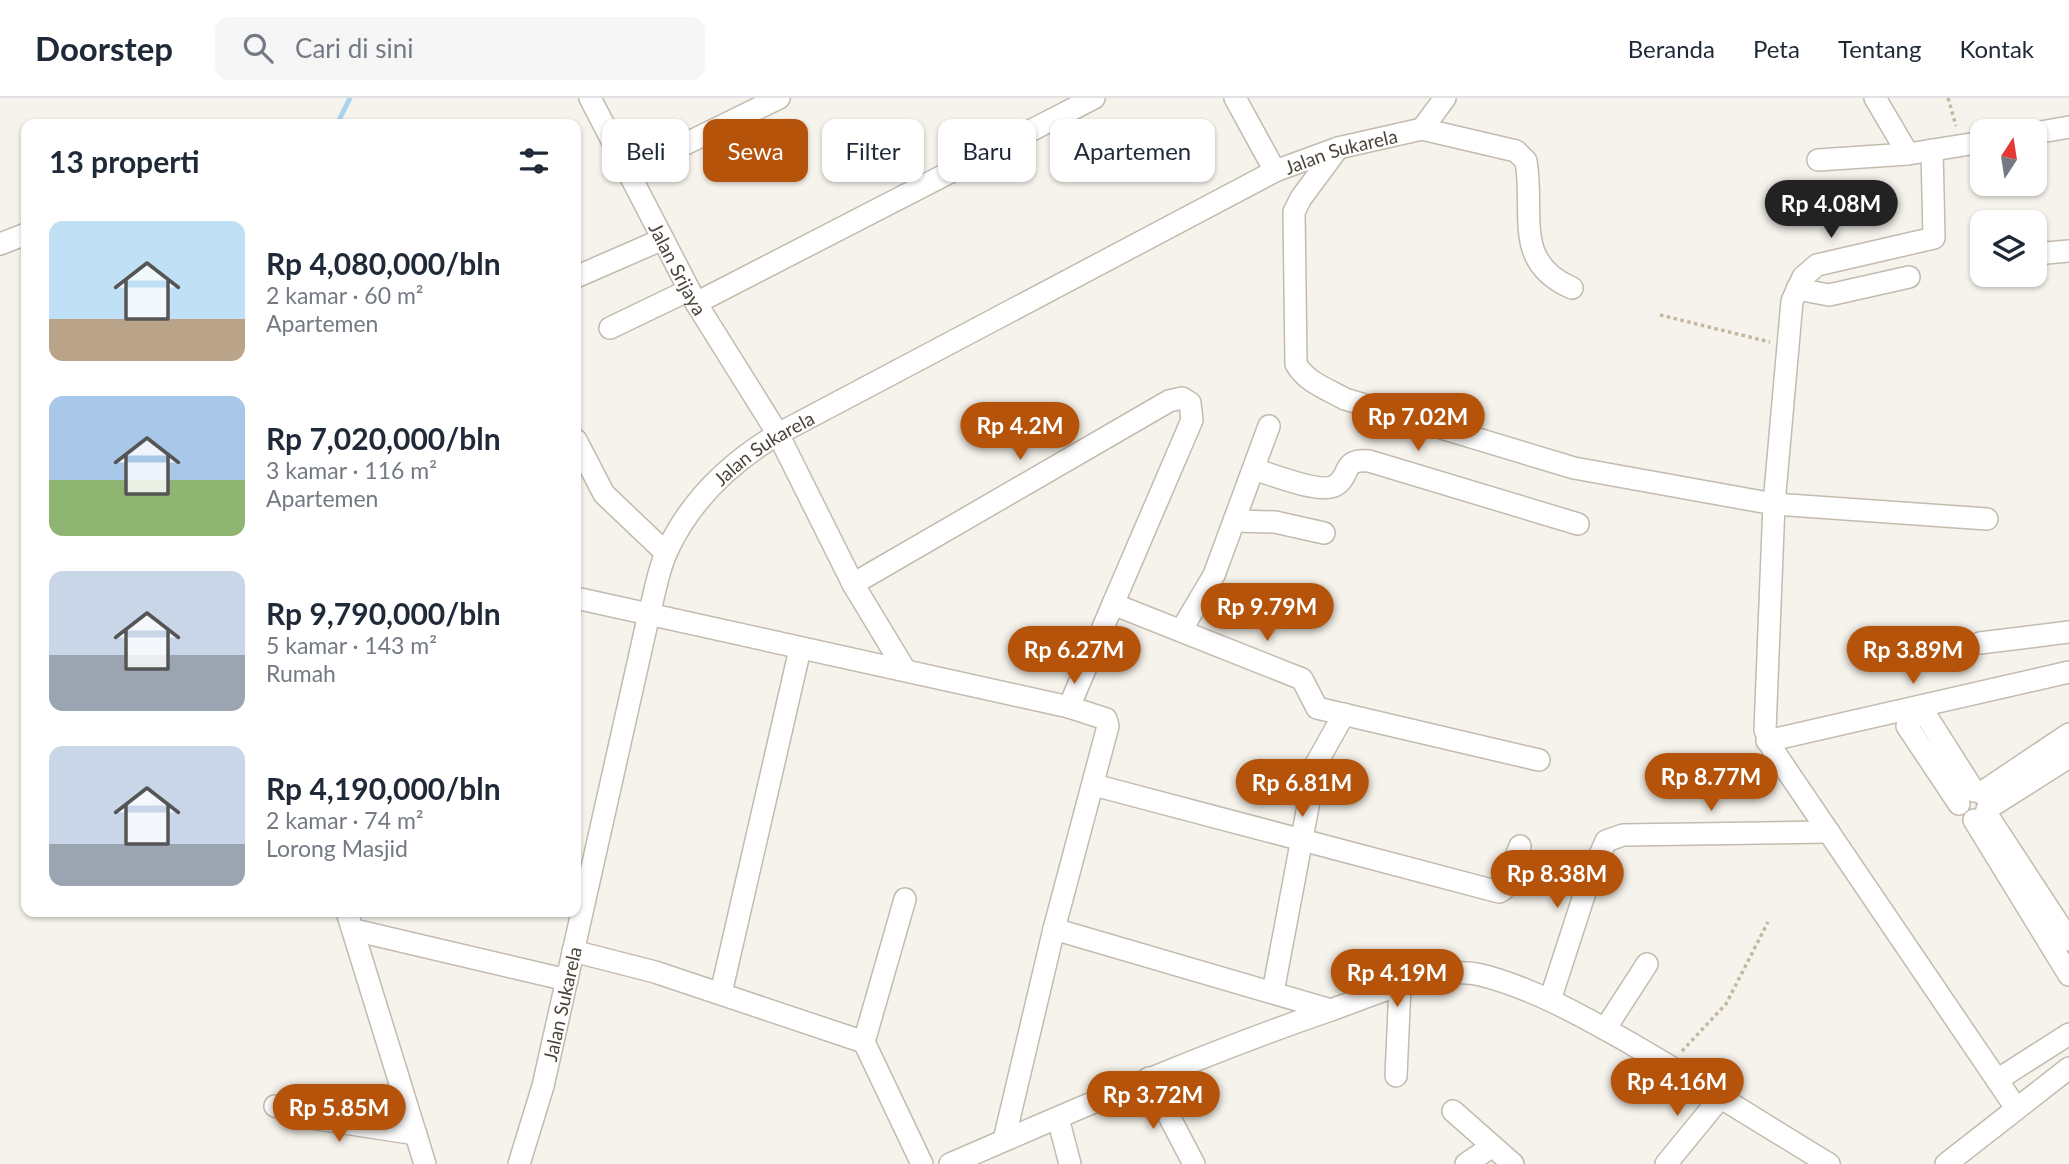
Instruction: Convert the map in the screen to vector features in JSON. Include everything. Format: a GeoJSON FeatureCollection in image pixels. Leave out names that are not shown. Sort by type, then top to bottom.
{"type":"FeatureCollection","features":[{"type":"Feature","properties":{"kind":"street","name":"Jalan Srijaya"},"geometry":{"type":"LineString","coordinates":[[590,98],[602,121]]}},
{"type":"Feature","properties":{"kind":"street"},"geometry":{"type":"LineString","coordinates":[[689,142],[779,98]]}},
{"type":"Feature","properties":{"kind":"street"},"geometry":{"type":"LineString","coordinates":[[610,328],[693,297],[1094,98]]}},
{"type":"Feature","properties":{"kind":"street"},"geometry":{"type":"LineString","coordinates":[[1236,98],[1275,172]]}},
{"type":"Feature","properties":{"kind":"street","name":"Jalan Sukarela"},"geometry":{"type":"LineString","coordinates":[[581,916],[649,614],[666,553],[684,520],[703,494],[747,455],[778,434],[1275,172],[1338,148],[1422,130],[1445,98]]}},
{"type":"Feature","properties":{"kind":"street"},"geometry":{"type":"LineString","coordinates":[[1875,98],[1908,154]]}},
{"type":"Feature","properties":{"kind":"street"},"geometry":{"type":"LineString","coordinates":[[2048,131],[2069,127]]}},
{"type":"Feature","properties":{"kind":"street"},"geometry":{"type":"LineString","coordinates":[[1422,130],[1516,151],[1526,161],[1532,255],[1550,279],[1572,288]]}},
{"type":"Feature","properties":{"kind":"street"},"geometry":{"type":"LineString","coordinates":[[1818,160],[1908,154],[1970,144]]}},
{"type":"Feature","properties":{"kind":"street"},"geometry":{"type":"LineString","coordinates":[[1338,148],[1301,198],[1294,212],[1296,364],[1302,375],[1345,399],[1574,468],[1774,504],[1987,519]]}},
{"type":"Feature","properties":{"kind":"street"},"geometry":{"type":"LineString","coordinates":[[1932,150],[1934,238],[1817,265],[1803,277],[1797,289],[1790,313],[1774,504],[1764,720],[1767,741],[2016,1108]]}},
{"type":"Feature","properties":{"kind":"street","name":"Jalan Srijaya"},"geometry":{"type":"LineString","coordinates":[[633,182],[693,297],[778,434],[853,584],[905,670]]}},
{"type":"Feature","properties":{"kind":"street"},"geometry":{"type":"LineString","coordinates":[[0,244],[21,236]]}},
{"type":"Feature","properties":{"kind":"street"},"geometry":{"type":"LineString","coordinates":[[581,275],[663,239]]}},
{"type":"Feature","properties":{"kind":"street"},"geometry":{"type":"LineString","coordinates":[[2047,253],[2069,251]]}},
{"type":"Feature","properties":{"kind":"street"},"geometry":{"type":"LineString","coordinates":[[1797,289],[1829,295],[1909,277]]}},
{"type":"Feature","properties":{"kind":"street"},"geometry":{"type":"LineString","coordinates":[[853,584],[1147,413],[1169,401],[1182,398],[1190,403],[1192,420],[1069,707]]}},
{"type":"Feature","properties":{"kind":"street"},"geometry":{"type":"LineString","coordinates":[[1182,629],[1214,575],[1269,426]]}},
{"type":"Feature","properties":{"kind":"street"},"geometry":{"type":"LineString","coordinates":[[581,450],[604,494],[666,553]]}},
{"type":"Feature","properties":{"kind":"street"},"geometry":{"type":"LineString","coordinates":[[1254,469],[1309,486],[1332,487],[1338,484],[1356,460],[1369,461],[1577,524]]}},
{"type":"Feature","properties":{"kind":"street"},"geometry":{"type":"LineString","coordinates":[[1236,521],[1275,522],[1324,533]]}},
{"type":"Feature","properties":{"kind":"street"},"geometry":{"type":"LineString","coordinates":[[581,599],[1069,707],[1108,722],[1003,1140]]}},
{"type":"Feature","properties":{"kind":"street"},"geometry":{"type":"LineString","coordinates":[[1113,604],[1182,629],[1302,680],[1317,708],[1539,760]]}},
{"type":"Feature","properties":{"kind":"street"},"geometry":{"type":"LineString","coordinates":[[1980,643],[2069,632]]}},
{"type":"Feature","properties":{"kind":"street"},"geometry":{"type":"LineString","coordinates":[[721,993],[800,649]]}},
{"type":"Feature","properties":{"kind":"street"},"geometry":{"type":"LineString","coordinates":[[1767,741],[2069,672]]}},
{"type":"Feature","properties":{"kind":"street"},"geometry":{"type":"LineString","coordinates":[[1273,992],[1316,764],[1344,714]]}},
{"type":"Feature","properties":{"kind":"street"},"geometry":{"type":"LineString","coordinates":[[1977,805],[2069,734]]}},
{"type":"Feature","properties":{"kind":"street"},"geometry":{"type":"LineString","coordinates":[[1977,805],[2069,757]]}},
{"type":"Feature","properties":{"kind":"street"},"geometry":{"type":"LineString","coordinates":[[1094,785],[1499,892],[1503,890],[1520,846]]}},
{"type":"Feature","properties":{"kind":"street"},"geometry":{"type":"LineString","coordinates":[[1977,805],[2069,940]]}},
{"type":"Feature","properties":{"kind":"street"},"geometry":{"type":"LineString","coordinates":[[1977,805],[2069,973]]}},
{"type":"Feature","properties":{"kind":"street"},"geometry":{"type":"LineString","coordinates":[[1550,1000],[1590,877],[1606,841],[1623,835],[1829,832]]}},
{"type":"Feature","properties":{"kind":"street"},"geometry":{"type":"LineString","coordinates":[[905,899],[863,1042],[922,1164]]}},
{"type":"Feature","properties":{"kind":"street","name":"Jalan Sukarela"},"geometry":{"type":"LineString","coordinates":[[519,1164],[543,1086],[581,917]]}},
{"type":"Feature","properties":{"kind":"street"},"geometry":{"type":"LineString","coordinates":[[351,921],[567,979]]}},
{"type":"Feature","properties":{"kind":"street"},"geometry":{"type":"LineString","coordinates":[[351,921],[425,1164]]}},
{"type":"Feature","properties":{"kind":"street"},"geometry":{"type":"LineString","coordinates":[[1054,929],[1331,1010]]}},
{"type":"Feature","properties":{"kind":"street"},"geometry":{"type":"LineString","coordinates":[[573,951],[721,993],[863,1042]]}},
{"type":"Feature","properties":{"kind":"street"},"geometry":{"type":"LineString","coordinates":[[1605,1029],[1647,964]]}},
{"type":"Feature","properties":{"kind":"street"},"geometry":{"type":"LineString","coordinates":[[959,1162],[1003,1140],[1265,1032],[1400,986],[1443,975],[1480,974],[1550,1000],[1605,1029],[1669,1065],[1829,1164]]}},
{"type":"Feature","properties":{"kind":"street"},"geometry":{"type":"LineString","coordinates":[[1396,1076],[1400,986]]}},
{"type":"Feature","properties":{"kind":"street"},"geometry":{"type":"LineString","coordinates":[[1997,1080],[2069,1034]]}},
{"type":"Feature","properties":{"kind":"street"},"geometry":{"type":"LineString","coordinates":[[1946,1164],[2069,1068]]}},
{"type":"Feature","properties":{"kind":"street"},"geometry":{"type":"LineString","coordinates":[[1149,1079],[1194,1164]]}},
{"type":"Feature","properties":{"kind":"street"},"geometry":{"type":"LineString","coordinates":[[1666,1164],[1720,1098]]}},
{"type":"Feature","properties":{"kind":"street"},"geometry":{"type":"LineString","coordinates":[[275,1106],[312,1118],[416,1134]]}},
{"type":"Feature","properties":{"kind":"street"},"geometry":{"type":"LineString","coordinates":[[1453,1111],[1513,1164]]}},
{"type":"Feature","properties":{"kind":"street"},"geometry":{"type":"LineString","coordinates":[[1058,1118],[1070,1164]]}},
{"type":"Feature","properties":{"kind":"street"},"geometry":{"type":"LineString","coordinates":[[1466,1164],[1491,1147]]}},
{"type":"Feature","properties":{"kind":"path"},"geometry":{"type":"LineString","coordinates":[[1948,98],[1961,145]]}},
{"type":"Feature","properties":{"kind":"path"},"geometry":{"type":"LineString","coordinates":[[1660,315],[1788,346]]}},
{"type":"Feature","properties":{"kind":"path"},"geometry":{"type":"LineString","coordinates":[[1669,1065],[1726,1004],[1768,922]]}},
{"type":"Feature","properties":{"kind":"waterway"},"geometry":{"type":"LineString","coordinates":[[340,119],[350,98]]}}]}
